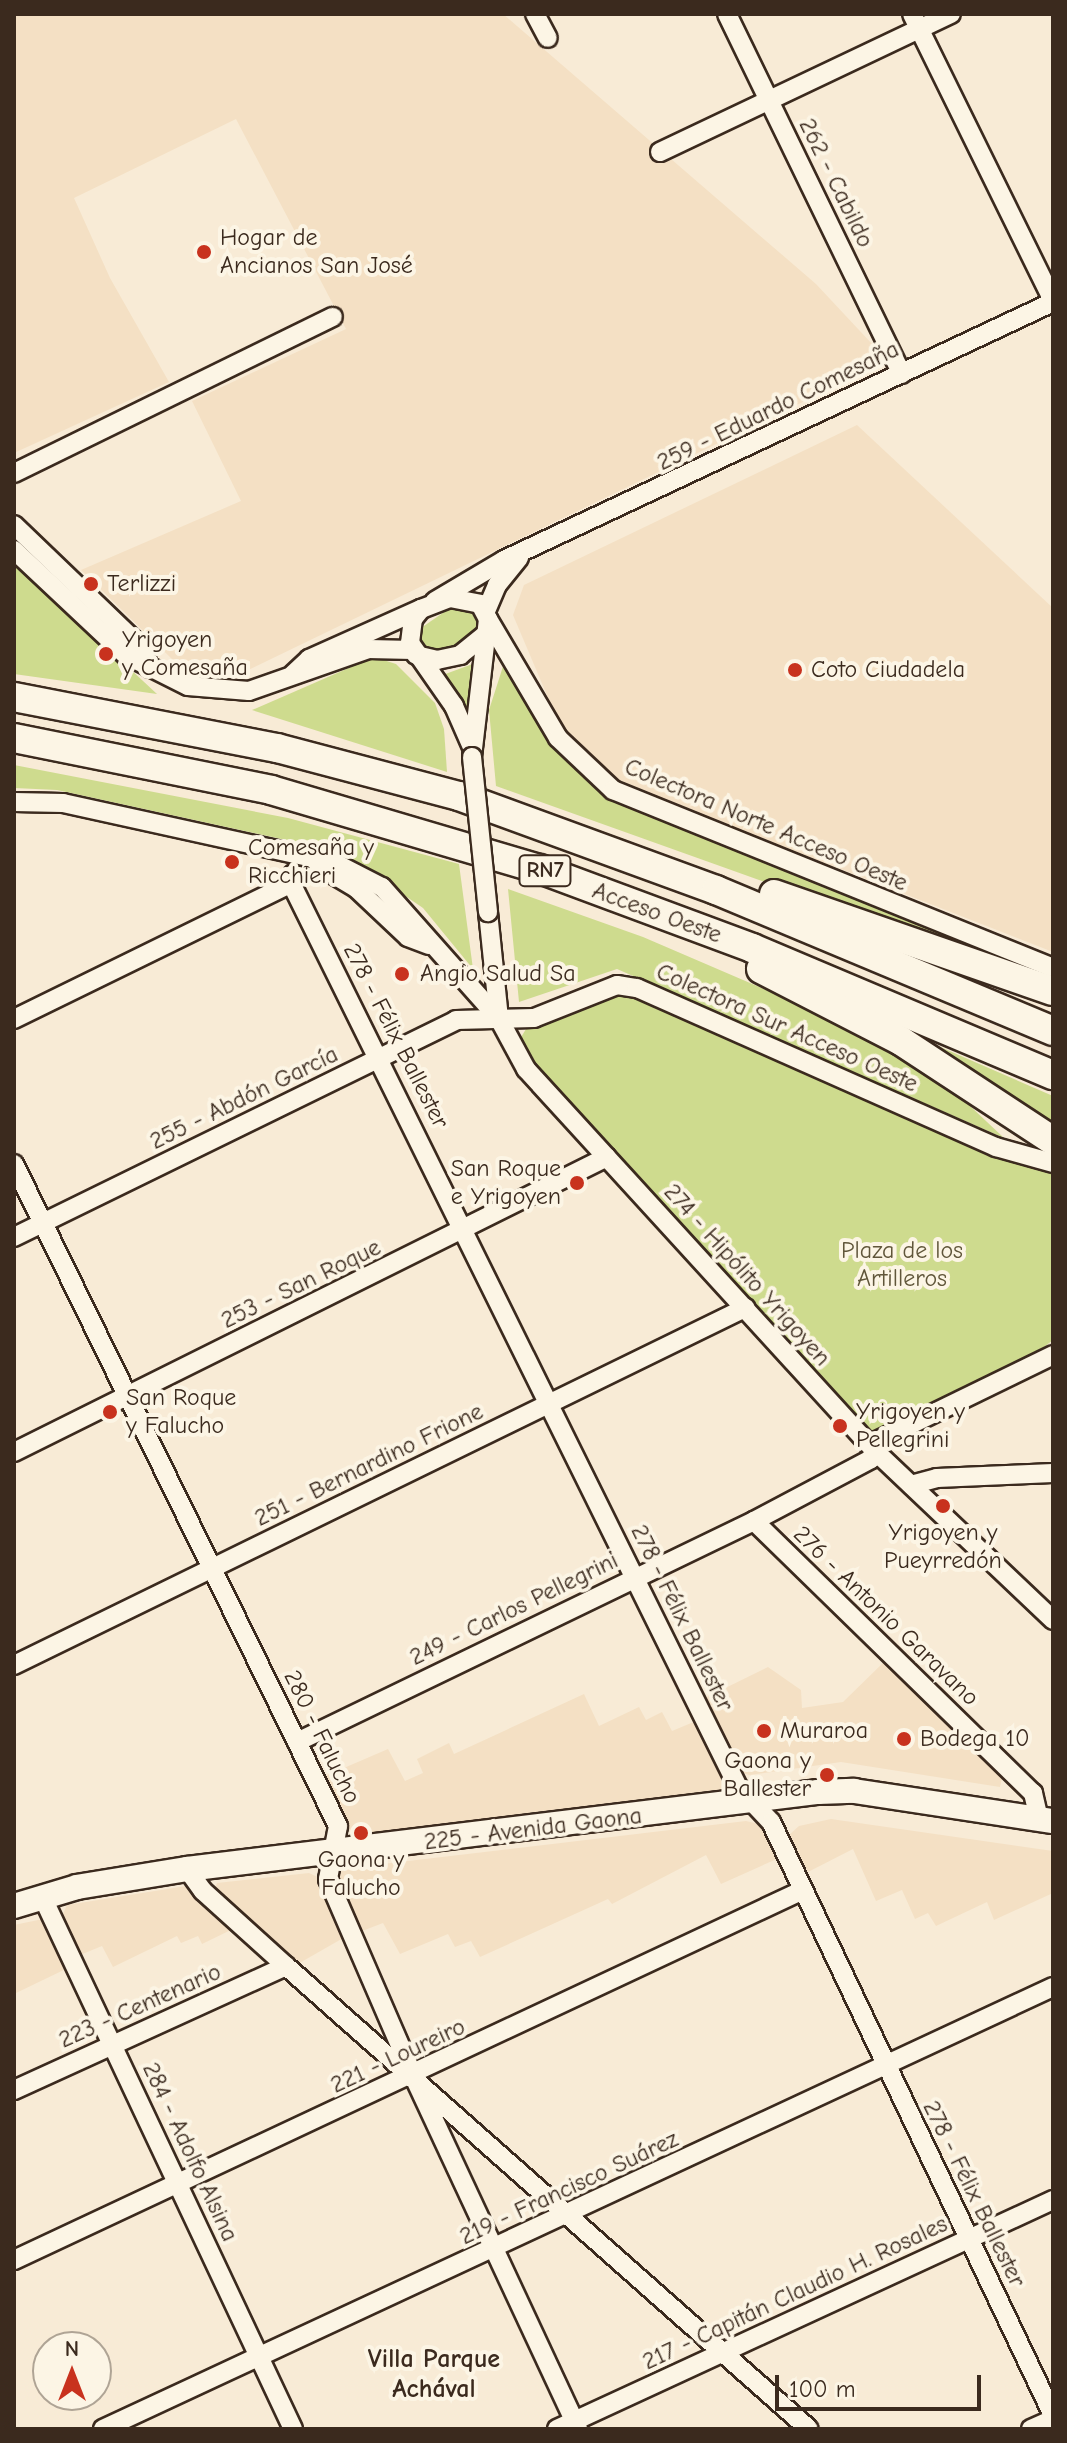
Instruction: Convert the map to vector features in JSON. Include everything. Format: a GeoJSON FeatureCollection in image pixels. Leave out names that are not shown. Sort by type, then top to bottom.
{"type":"FeatureCollection","features":[{"type":"Feature","properties":{"kind":"highway","name":"Acceso Oeste"},"geometry":{"type":"LineString","coordinates":[[14,697],[277,748],[459,796],[600,844],[1053,1031]]}},
{"type":"Feature","properties":{"kind":"highway","name":"Acceso Oeste"},"geometry":{"type":"LineString","coordinates":[[14,738],[162,765],[388,821],[644,907],[1053,1075]]}},
{"type":"Feature","properties":{"kind":"highway"},"geometry":{"type":"LineString","coordinates":[[600,844],[727,877],[1053,991]]}},
{"type":"Feature","properties":{"kind":"highway"},"geometry":{"type":"LineString","coordinates":[[644,907],[901,1041],[1053,1141]]}},
{"type":"Feature","properties":{"kind":"main road","name":"225 - Avenida Gaona"},"geometry":{"type":"LineString","coordinates":[[14,1906],[42,1896],[187,1869],[854,1791],[1046,1820]]}},
{"type":"Feature","properties":{"kind":"street"},"geometry":{"type":"LineString","coordinates":[[535,14],[548,38]]}},
{"type":"Feature","properties":{"kind":"street","name":"262 - Cabildo"},"geometry":{"type":"LineString","coordinates":[[727,14],[902,374]]}},
{"type":"Feature","properties":{"kind":"street"},"geometry":{"type":"LineString","coordinates":[[660,152],[769,100],[916,21],[951,14]]}},
{"type":"Feature","properties":{"kind":"street"},"geometry":{"type":"LineString","coordinates":[[916,21],[1053,301]]}},
{"type":"Feature","properties":{"kind":"street","name":"259 - Eduardo Comesaña"},"geometry":{"type":"LineString","coordinates":[[291,675],[309,659],[428,605],[524,553],[1053,301]]}},
{"type":"Feature","properties":{"kind":"street"},"geometry":{"type":"LineString","coordinates":[[14,473],[333,317]]}},
{"type":"Feature","properties":{"kind":"street"},"geometry":{"type":"LineString","coordinates":[[14,525],[140,646],[150,668]]}},
{"type":"Feature","properties":{"kind":"street"},"geometry":{"type":"LineString","coordinates":[[14,550],[115,646],[150,668]]}},
{"type":"Feature","properties":{"kind":"street","name":"259 - Eduardo Comesaña"},"geometry":{"type":"LineString","coordinates":[[486,622],[497,585],[524,553]]}},
{"type":"Feature","properties":{"kind":"street"},"geometry":{"type":"LineString","coordinates":[[471,751],[454,706],[415,652],[409,635],[428,605],[472,599],[486,622],[471,751],[499,1019]]}},
{"type":"Feature","properties":{"kind":"street"},"geometry":{"type":"LineString","coordinates":[[415,652],[437,660],[460,655],[486,622]]}},
{"type":"Feature","properties":{"kind":"street","name":"Colectora Norte Acceso Oeste"},"geometry":{"type":"LineString","coordinates":[[486,622],[558,738],[613,790],[1053,968]]}},
{"type":"Feature","properties":{"kind":"street","name":"259 - Eduardo Comesaña"},"geometry":{"type":"LineString","coordinates":[[150,668],[209,690],[249,691],[379,647],[415,652]]}},
{"type":"Feature","properties":{"kind":"street"},"geometry":{"type":"LineString","coordinates":[[14,802],[63,803],[304,859],[291,883],[14,1019]]}},
{"type":"Feature","properties":{"kind":"street","name":"274 - Hipólito Yrigoyen"},"geometry":{"type":"LineString","coordinates":[[304,859],[356,888],[408,937],[429,945],[499,1019],[526,1069],[874,1450],[1053,1620]]}},
{"type":"Feature","properties":{"kind":"street","name":"278 - Félix Ballester"},"geometry":{"type":"LineString","coordinates":[[291,883],[381,1057],[738,1787],[771,1822],[801,1891],[1053,2417]]}},
{"type":"Feature","properties":{"kind":"street","name":"Colectora Sur Acceso Oeste"},"geometry":{"type":"LineString","coordinates":[[499,1019],[534,1018],[596,990],[627,985],[996,1147],[1053,1163]]}},
{"type":"Feature","properties":{"kind":"street","name":"255 - Abdón García"},"geometry":{"type":"LineString","coordinates":[[14,1237],[456,1020],[499,1019]]}},
{"type":"Feature","properties":{"kind":"street","name":"253 - San Roque"},"geometry":{"type":"LineString","coordinates":[[14,1452],[467,1231],[607,1157]]}},
{"type":"Feature","properties":{"kind":"street","name":"280 - Falucho"},"geometry":{"type":"LineString","coordinates":[[14,1164],[130,1393],[338,1826],[328,1879],[413,2075],[497,2248],[576,2425]]}},
{"type":"Feature","properties":{"kind":"street","name":"251 - Bernardino Frione"},"geometry":{"type":"LineString","coordinates":[[14,1665],[745,1308]]}},
{"type":"Feature","properties":{"kind":"street","name":"249 - Carlos Pellegrini"},"geometry":{"type":"LineString","coordinates":[[297,1742],[754,1521],[871,1459],[877,1441],[1049,1356]]}},
{"type":"Feature","properties":{"kind":"street"},"geometry":{"type":"LineString","coordinates":[[911,1485],[937,1478],[1053,1473]]}},
{"type":"Feature","properties":{"kind":"street","name":"276 - Antonio Garavano"},"geometry":{"type":"LineString","coordinates":[[754,1521],[1033,1793],[1046,1820]]}},
{"type":"Feature","properties":{"kind":"street"},"geometry":{"type":"LineString","coordinates":[[187,1869],[203,1891],[286,1966],[413,2075],[809,2429]]}},
{"type":"Feature","properties":{"kind":"street","name":"221 - Loureiro"},"geometry":{"type":"LineString","coordinates":[[14,2260],[801,1891]]}},
{"type":"Feature","properties":{"kind":"street","name":"284 - Adolfo Alsina"},"geometry":{"type":"LineString","coordinates":[[42,1896],[293,2429]]}},
{"type":"Feature","properties":{"kind":"street","name":"223 - Centenario"},"geometry":{"type":"LineString","coordinates":[[14,2090],[286,1966]]}},
{"type":"Feature","properties":{"kind":"street","name":"219 - Francisco Suárez"},"geometry":{"type":"LineString","coordinates":[[103,2429],[570,2216],[1053,1987]]}},
{"type":"Feature","properties":{"kind":"street","name":"217 - Capitán Claudio H. Rosales"},"geometry":{"type":"LineString","coordinates":[[557,2429],[576,2425],[723,2353],[1053,2200]]}},
{"type":"Feature","properties":{"kind":"street"},"geometry":{"type":"LineString","coordinates":[[1031,2429],[1053,2417]]}},
{"type":"Feature","properties":{"kind":"shaded area"},"geometry":{"type":"Polygon","coordinates":[[[14,14],[503,14],[816,284],[888,361],[236,676],[174,661],[81,570],[241,501],[192,401],[346,329],[236,119],[74,198],[110,278],[169,382],[14,453],[14,14]]]}},
{"type":"Feature","properties":{"kind":"shaded area","name":"Coto Ciudadela"},"geometry":{"type":"Polygon","coordinates":[[[857,425],[1053,608],[1053,952],[610,779],[586,760],[560,726],[513,615],[524,585],[857,425]]]}},
{"type":"Feature","properties":{"kind":"shaded area"},"geometry":{"type":"Polygon","coordinates":[[[886,1660],[1003,1774],[1000,1787],[841,1762],[749,1775],[743,1773],[705,1698],[768,1667],[801,1690],[802,1708],[843,1702],[886,1660]]]}},
{"type":"Feature","properties":{"kind":"shaded area"},"geometry":{"type":"Polygon","coordinates":[[[584,1694],[599,1726],[639,1707],[646,1720],[662,1712],[672,1731],[696,1721],[724,1776],[721,1791],[365,1839],[350,1830],[323,1777],[388,1749],[405,1781],[423,1773],[417,1759],[449,1743],[454,1754],[584,1694]]]}},
{"type":"Feature","properties":{"kind":"shaded area"},"geometry":{"type":"Polygon","coordinates":[[[831,1819],[1053,1851],[1053,1893],[994,1920],[987,1902],[936,1926],[928,1913],[915,1919],[902,1890],[876,1901],[853,1849],[808,1872],[789,1835],[799,1826],[831,1819]]]}},
{"type":"Feature","properties":{"kind":"shaded area"},"geometry":{"type":"Polygon","coordinates":[[[746,1821],[763,1825],[779,1858],[721,1884],[706,1855],[612,1904],[608,1899],[480,1957],[471,1941],[455,1947],[448,1934],[400,1954],[383,1923],[357,1933],[335,1874],[340,1869],[746,1821]]]}},
{"type":"Feature","properties":{"kind":"shaded area"},"geometry":{"type":"Polygon","coordinates":[[[309,1873],[320,1878],[345,1937],[296,1965],[214,1892],[217,1883],[309,1873]]]}},
{"type":"Feature","properties":{"kind":"shaded area"},"geometry":{"type":"Polygon","coordinates":[[[186,1886],[235,1928],[202,1944],[198,1936],[181,1943],[177,1936],[113,1967],[102,1946],[80,1955],[62,1916],[67,1905],[186,1886]]]}},
{"type":"Feature","properties":{"kind":"shaded area"},"geometry":{"type":"Polygon","coordinates":[[[43,1919],[70,1967],[14,1994],[14,1925],[43,1919]]]}},
{"type":"Feature","properties":{"kind":"green space"},"geometry":{"type":"Polygon","coordinates":[[[14,560],[72,615],[157,694],[14,674],[14,560]]]}},
{"type":"Feature","properties":{"kind":"green space"},"geometry":{"type":"Polygon","coordinates":[[[450,608],[469,608],[477,615],[481,634],[442,655],[424,652],[418,644],[421,628],[450,608]]]}},
{"type":"Feature","properties":{"kind":"green space"},"geometry":{"type":"Polygon","coordinates":[[[507,654],[603,791],[1053,974],[1053,985],[496,786],[489,710],[507,654]]]}},
{"type":"Feature","properties":{"kind":"green space"},"geometry":{"type":"Polygon","coordinates":[[[374,657],[396,664],[435,703],[444,729],[447,772],[252,710],[374,657]]]}},
{"type":"Feature","properties":{"kind":"green space"},"geometry":{"type":"Polygon","coordinates":[[[478,662],[467,720],[440,676],[478,662]]]}},
{"type":"Feature","properties":{"kind":"green space"},"geometry":{"type":"Polygon","coordinates":[[[14,765],[288,818],[459,864],[473,969],[423,908],[341,852],[57,790],[14,788],[14,765]]]}},
{"type":"Feature","properties":{"kind":"green space"},"geometry":{"type":"Polygon","coordinates":[[[508,889],[643,937],[843,1023],[951,1088],[1004,1138],[617,969],[519,1002],[508,889]]]}},
{"type":"Feature","properties":{"kind":"green space","name":"Plaza de los Artilleros"},"geometry":{"type":"Polygon","coordinates":[[[606,993],[627,994],[1003,1157],[1053,1170],[1053,1340],[1026,1361],[875,1433],[863,1429],[521,1051],[520,1039],[526,1029],[606,993]]]}},
{"type":"Feature","properties":{"kind":"green space"},"geometry":{"type":"Polygon","coordinates":[[[915,1036],[1053,1096],[1053,1133],[915,1036]]]}},
{"type":"Feature","properties":{"kind":"place","name":"Hogar de Ancianos San José"},"geometry":{"type":"Point","coordinates":[204,252]}},
{"type":"Feature","properties":{"kind":"place","name":"Terlizzi"},"geometry":{"type":"Point","coordinates":[91,584]}},
{"type":"Feature","properties":{"kind":"place","name":"Yrigoyen y Comesaña"},"geometry":{"type":"Point","coordinates":[106,654]}},
{"type":"Feature","properties":{"kind":"place","name":"Coto Ciudadela"},"geometry":{"type":"Point","coordinates":[795,670]}},
{"type":"Feature","properties":{"kind":"place","name":"Comesaña y Ricchieri"},"geometry":{"type":"Point","coordinates":[232,862]}},
{"type":"Feature","properties":{"kind":"place","name":"Angio Salud Sa"},"geometry":{"type":"Point","coordinates":[402,974]}},
{"type":"Feature","properties":{"kind":"place","name":"San Roque e Yrigoyen"},"geometry":{"type":"Point","coordinates":[577,1183]}},
{"type":"Feature","properties":{"kind":"place","name":"San Roque y Falucho"},"geometry":{"type":"Point","coordinates":[110,1412]}},
{"type":"Feature","properties":{"kind":"place","name":"Yrigoyen y Pellegrini"},"geometry":{"type":"Point","coordinates":[840,1426]}},
{"type":"Feature","properties":{"kind":"place","name":"Yrigoyen y Pueyrredón"},"geometry":{"type":"Point","coordinates":[943,1506]}},
{"type":"Feature","properties":{"kind":"place","name":"Muraroa"},"geometry":{"type":"Point","coordinates":[764,1731]}},
{"type":"Feature","properties":{"kind":"place","name":"Bodega 10"},"geometry":{"type":"Point","coordinates":[904,1739]}},
{"type":"Feature","properties":{"kind":"place","name":"Gaona y Ballester"},"geometry":{"type":"Point","coordinates":[827,1775]}},
{"type":"Feature","properties":{"kind":"place","name":"Gaona y Falucho"},"geometry":{"type":"Point","coordinates":[361,1833]}},
{"type":"Feature","properties":{"kind":"district","name":"Villa Parque Achával"},"geometry":{"type":"Point","coordinates":[434,2375]}}]}
